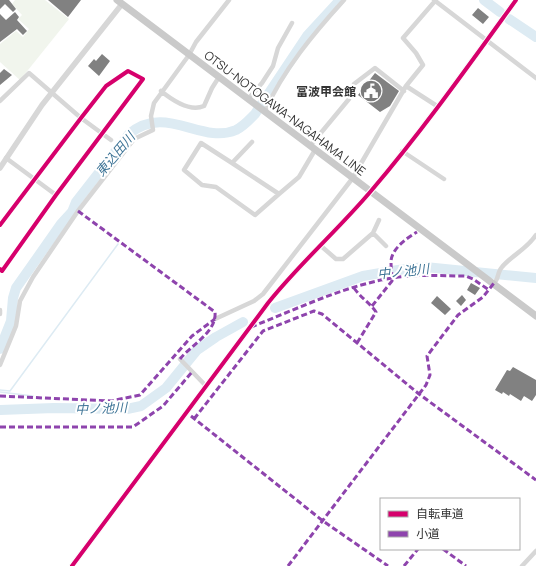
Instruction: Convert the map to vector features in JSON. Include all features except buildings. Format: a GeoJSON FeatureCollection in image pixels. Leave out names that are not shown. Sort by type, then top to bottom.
{"type":"FeatureCollection","features":[{"type":"Feature","properties":{"kind":"main road","name":"OTSU-NOTOGAWA-NAGAHAMA LINE"},"geometry":{"type":"LineString","coordinates":[[121,1],[189,55],[352,179],[371,191],[461,260],[493,281],[536,316]]}},
{"type":"Feature","properties":{"kind":"street"},"geometry":{"type":"LineString","coordinates":[[0,365],[16,326],[20,301],[33,277],[78,211],[134,139],[153,130],[151,116],[154,103],[161,91],[189,55],[196,42],[229,0]]}},
{"type":"Feature","properties":{"kind":"street"},"geometry":{"type":"LineString","coordinates":[[264,111],[285,76],[321,27],[344,0]]}},
{"type":"Feature","properties":{"kind":"street"},"geometry":{"type":"LineString","coordinates":[[215,319],[254,301],[262,294],[352,179],[405,89],[422,65],[416,53],[403,38],[434,0],[536,78]]}},
{"type":"Feature","properties":{"kind":"street"},"geometry":{"type":"LineString","coordinates":[[72,566],[284,283],[371,191],[516,0]]}},
{"type":"Feature","properties":{"kind":"street"},"geometry":{"type":"LineString","coordinates":[[1,166],[53,92],[121,1]]}},
{"type":"Feature","properties":{"kind":"street"},"geometry":{"type":"LineString","coordinates":[[251,101],[273,66],[278,48],[292,23]]}},
{"type":"Feature","properties":{"kind":"street"},"geometry":{"type":"LineString","coordinates":[[279,194],[201,144],[184,170],[202,185],[216,187],[255,214],[279,194],[299,177],[313,148],[349,99],[354,84],[375,68],[405,89],[437,106]]}},
{"type":"Feature","properties":{"kind":"street"},"geometry":{"type":"LineString","coordinates":[[0,225],[34,178],[106,86],[128,71],[143,79],[56,195],[2,271],[0,269]]}},
{"type":"Feature","properties":{"kind":"street"},"geometry":{"type":"LineString","coordinates":[[0,101],[29,73],[53,92],[81,118],[111,140]]}},
{"type":"Feature","properties":{"kind":"street"},"geometry":{"type":"LineString","coordinates":[[161,91],[175,102],[199,108],[204,106],[219,77]]}},
{"type":"Feature","properties":{"kind":"street"},"geometry":{"type":"LineString","coordinates":[[232,163],[252,142]]}},
{"type":"Feature","properties":{"kind":"street"},"geometry":{"type":"LineString","coordinates":[[402,151],[444,179]]}},
{"type":"Feature","properties":{"kind":"street"},"geometry":{"type":"LineString","coordinates":[[6,158],[56,195]]}},
{"type":"Feature","properties":{"kind":"street"},"geometry":{"type":"LineString","coordinates":[[320,246],[336,259],[343,259],[373,233],[379,220]]}},
{"type":"Feature","properties":{"kind":"street"},"geometry":{"type":"LineString","coordinates":[[373,233],[386,246]]}},
{"type":"Feature","properties":{"kind":"street"},"geometry":{"type":"LineString","coordinates":[[493,281],[501,268],[529,245],[536,235]]}},
{"type":"Feature","properties":{"kind":"street"},"geometry":{"type":"LineString","coordinates":[[180,359],[206,386]]}},
{"type":"Feature","properties":{"kind":"street"},"geometry":{"type":"LineString","coordinates":[[522,566],[536,551]]}},
{"type":"Feature","properties":{"kind":"shaded area"},"geometry":{"type":"Polygon","coordinates":[[[15,0],[45,0],[69,19],[20,80],[0,62],[0,44],[16,31],[23,37],[29,29],[18,19],[22,15],[12,4],[15,0]]]}},
{"type":"Feature","properties":{"kind":"waterway","name":"東込田川"},"geometry":{"type":"LineString","coordinates":[[0,349],[11,321],[13,298],[16,288],[61,224],[72,212],[76,202],[129,134],[143,126],[156,122],[170,123],[210,133],[223,133],[236,130],[255,114],[307,36],[340,0]]}},
{"type":"Feature","properties":{"kind":"waterway"},"geometry":{"type":"LineString","coordinates":[[484,0],[500,12]]}},
{"type":"Feature","properties":{"kind":"waterway"},"geometry":{"type":"LineString","coordinates":[[509,19],[536,37]]}},
{"type":"Feature","properties":{"kind":"waterway"},"geometry":{"type":"LineString","coordinates":[[0,390],[10,391],[118,244]]}},
{"type":"Feature","properties":{"kind":"waterway","name":"中ノ池川"},"geometry":{"type":"LineString","coordinates":[[275,308],[363,276],[398,270],[425,267],[536,278]]}},
{"type":"Feature","properties":{"kind":"waterway","name":"中ノ池川"},"geometry":{"type":"LineString","coordinates":[[0,410],[54,408],[127,409],[141,406],[166,388],[197,350],[216,337],[243,322]]}},
{"type":"Feature","properties":{"kind":"waterway"},"geometry":{"type":"LineString","coordinates":[[0,392],[33,396]]}},
{"type":"Feature","properties":{"kind":"marked path"},"geometry":{"type":"LineString","coordinates":[[78,211],[215,312],[215,319],[208,332],[180,359]]}},
{"type":"Feature","properties":{"kind":"marked path"},"geometry":{"type":"LineString","coordinates":[[392,278],[391,262],[394,253],[404,241],[417,232]]}},
{"type":"Feature","properties":{"kind":"marked path"},"geometry":{"type":"LineString","coordinates":[[251,327],[338,292],[356,286],[392,278],[419,276],[466,276],[489,290]]}},
{"type":"Feature","properties":{"kind":"marked path"},"geometry":{"type":"LineString","coordinates":[[372,306],[392,281],[392,277]]}},
{"type":"Feature","properties":{"kind":"marked path"},"geometry":{"type":"LineString","coordinates":[[288,566],[426,385],[430,375],[427,356],[458,315],[483,297],[494,283]]}},
{"type":"Feature","properties":{"kind":"marked path"},"geometry":{"type":"LineString","coordinates":[[354,288],[376,312],[357,343]]}},
{"type":"Feature","properties":{"kind":"marked path"},"geometry":{"type":"LineString","coordinates":[[194,419],[263,331],[314,311],[322,314],[419,394],[536,480]]}},
{"type":"Feature","properties":{"kind":"marked path"},"geometry":{"type":"LineString","coordinates":[[0,396],[111,401],[140,395],[192,336],[215,319]]}},
{"type":"Feature","properties":{"kind":"marked path"},"geometry":{"type":"LineString","coordinates":[[0,427],[133,427],[163,406],[192,372]]}},
{"type":"Feature","properties":{"kind":"marked path"},"geometry":{"type":"LineString","coordinates":[[191,416],[323,521],[388,566]]}},
{"type":"Feature","properties":{"kind":"marked path"},"geometry":{"type":"LineString","coordinates":[[404,566],[417,550]]}},
{"type":"Feature","properties":{"kind":"marked path"},"geometry":{"type":"LineString","coordinates":[[444,550],[466,566]]}},
{"type":"Feature","properties":{"kind":"cycle path"},"geometry":{"type":"LineString","coordinates":[[72,566],[268,303],[280,288],[358,205],[409,145],[516,0]]}},
{"type":"Feature","properties":{"kind":"cycle path"},"geometry":{"type":"LineString","coordinates":[[0,225],[106,86],[128,71],[143,79],[56,195],[2,271],[0,269]]}},
{"type":"Feature","properties":{"kind":"place","name":"冨波甲会館"},"geometry":{"type":"Point","coordinates":[371,91]}}]}
